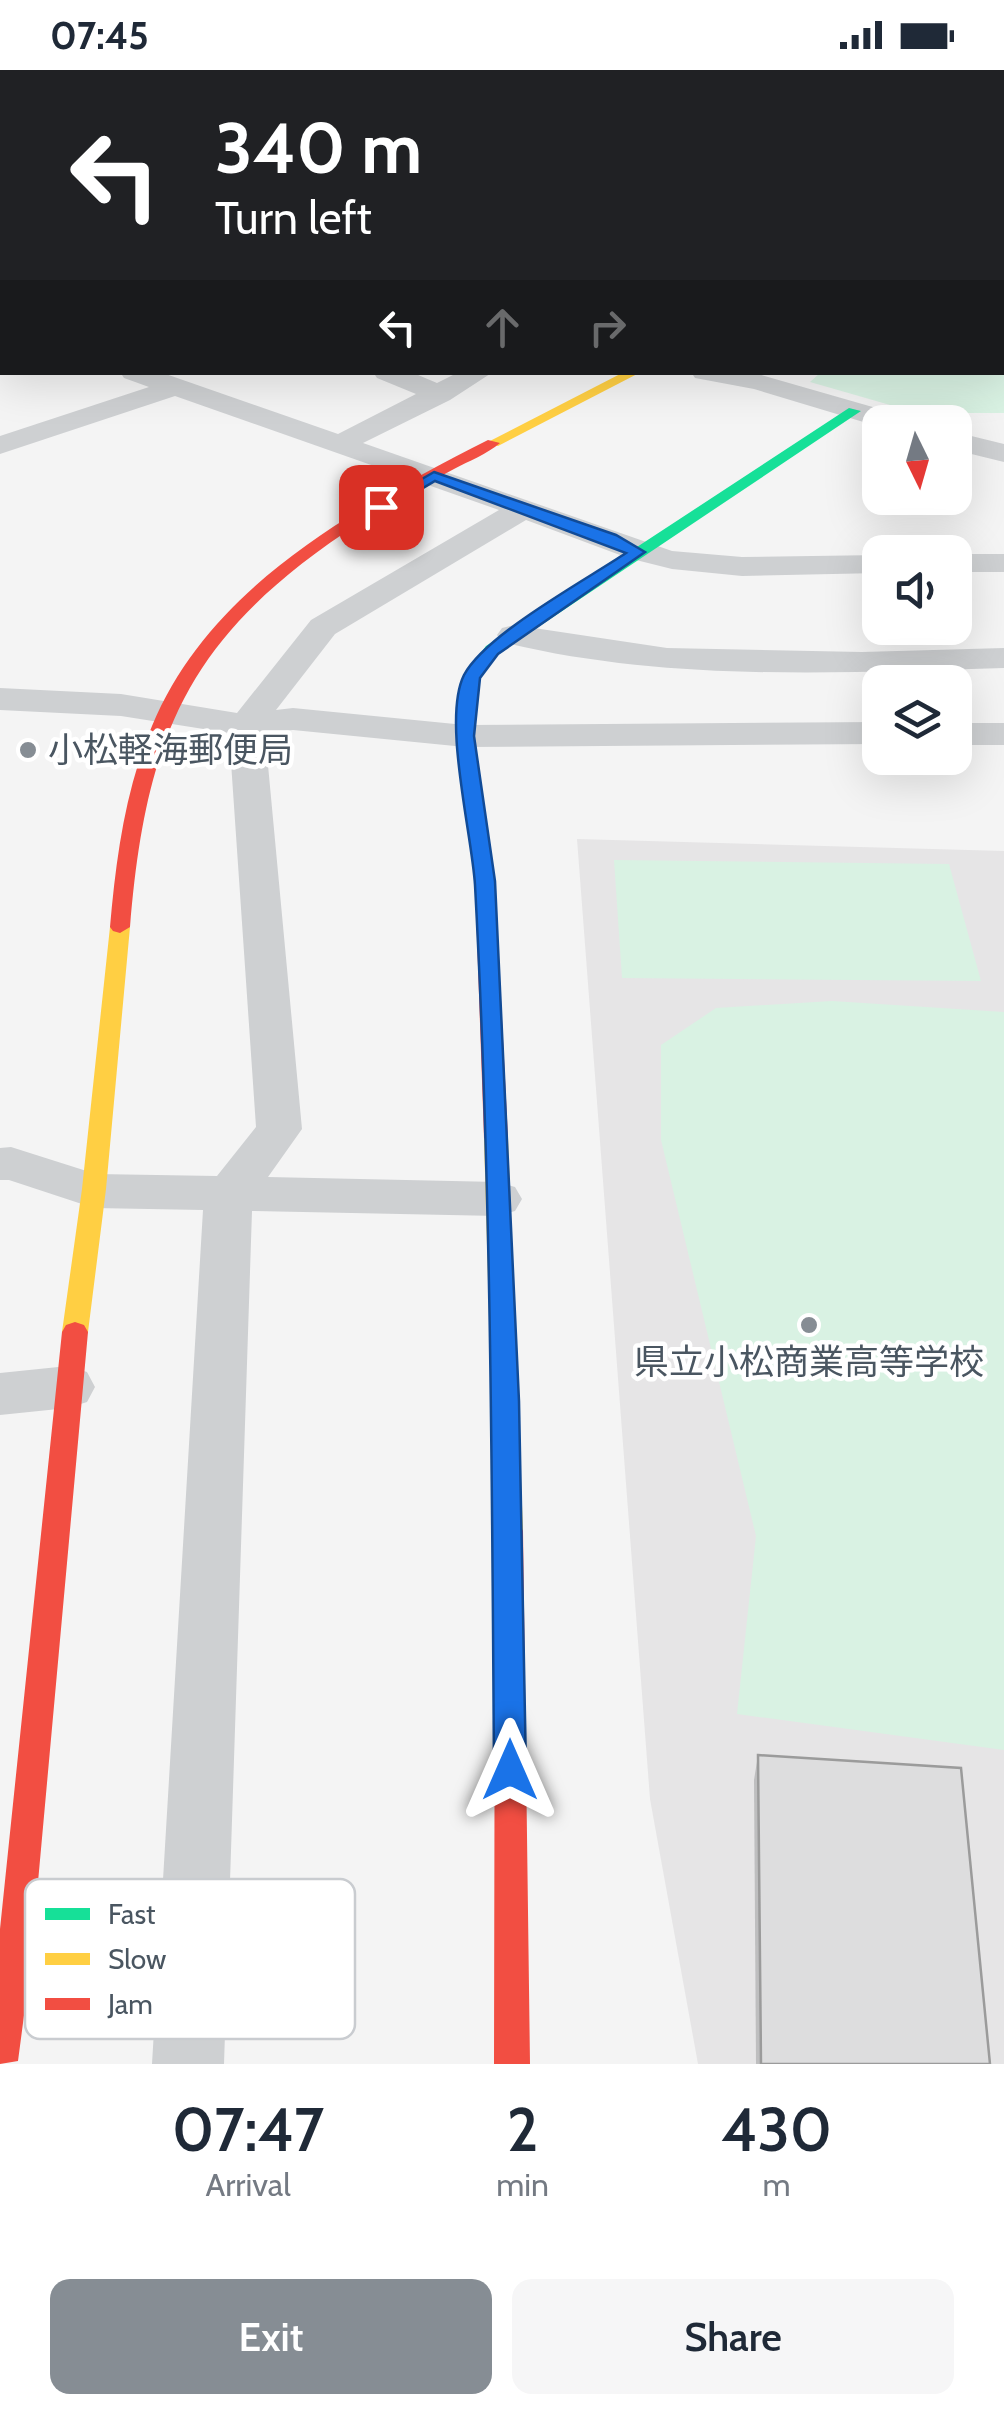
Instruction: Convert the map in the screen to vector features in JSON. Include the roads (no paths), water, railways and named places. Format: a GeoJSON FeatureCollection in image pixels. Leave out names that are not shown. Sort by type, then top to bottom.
{"type":"FeatureCollection","features":[{"type":"Feature","properties":{"kind":"street"},"geometry":{"type":"LineString","coordinates":[[150,375],[177,380],[637,552],[704,564],[862,564]]}},
{"type":"Feature","properties":{"kind":"street"},"geometry":{"type":"LineString","coordinates":[[393,375],[440,394]]}},
{"type":"Feature","properties":{"kind":"street"},"geometry":{"type":"LineString","coordinates":[[340,444],[475,375]]}},
{"type":"Feature","properties":{"kind":"street"},"geometry":{"type":"LineString","coordinates":[[0,2061],[120,917],[144,770],[164,711],[196,662],[254,594],[328,538],[434,476],[629,375]]}},
{"type":"Feature","properties":{"kind":"street"},"geometry":{"type":"LineString","coordinates":[[720,375],[758,382],[862,413]]}},
{"type":"Feature","properties":{"kind":"street"},"geometry":{"type":"LineString","coordinates":[[0,446],[177,380]]}},
{"type":"Feature","properties":{"kind":"street"},"geometry":{"type":"LineString","coordinates":[[512,2064],[510,1573],[485,881],[465,736],[471,678],[492,650],[854,411]]}},
{"type":"Feature","properties":{"kind":"street"},"geometry":{"type":"LineString","coordinates":[[972,444],[1002,450]]}},
{"type":"Feature","properties":{"kind":"street"},"geometry":{"type":"LineString","coordinates":[[197,1879],[228,1196],[279,1129],[246,725],[323,627],[525,508]]}},
{"type":"Feature","properties":{"kind":"street"},"geometry":{"type":"LineString","coordinates":[[972,563],[1004,562]]}},
{"type":"Feature","properties":{"kind":"street"},"geometry":{"type":"LineString","coordinates":[[514,636],[667,658],[862,662],[1004,658]]}},
{"type":"Feature","properties":{"kind":"street"},"geometry":{"type":"LineString","coordinates":[[0,700],[122,705],[246,725],[292,719],[465,736],[862,733]]}},
{"type":"Feature","properties":{"kind":"street"},"geometry":{"type":"LineString","coordinates":[[972,734],[1004,734]]}},
{"type":"Feature","properties":{"kind":"street"},"geometry":{"type":"LineString","coordinates":[[0,1164],[10,1163],[94,1191],[498,1199]]}},
{"type":"Feature","properties":{"kind":"street"},"geometry":{"type":"LineString","coordinates":[[0,1394],[68,1387]]}},
{"type":"Feature","properties":{"kind":"street"},"geometry":{"type":"LineString","coordinates":[[188,2064],[189,2039]]}},
{"type":"Feature","properties":{"kind":"place","name":"小松軽海郵便局"},"geometry":{"type":"Point","coordinates":[28,750]}},
{"type":"Feature","properties":{"kind":"place","name":"県立小松商業高等学校"},"geometry":{"type":"Point","coordinates":[809,1325]}}]}
